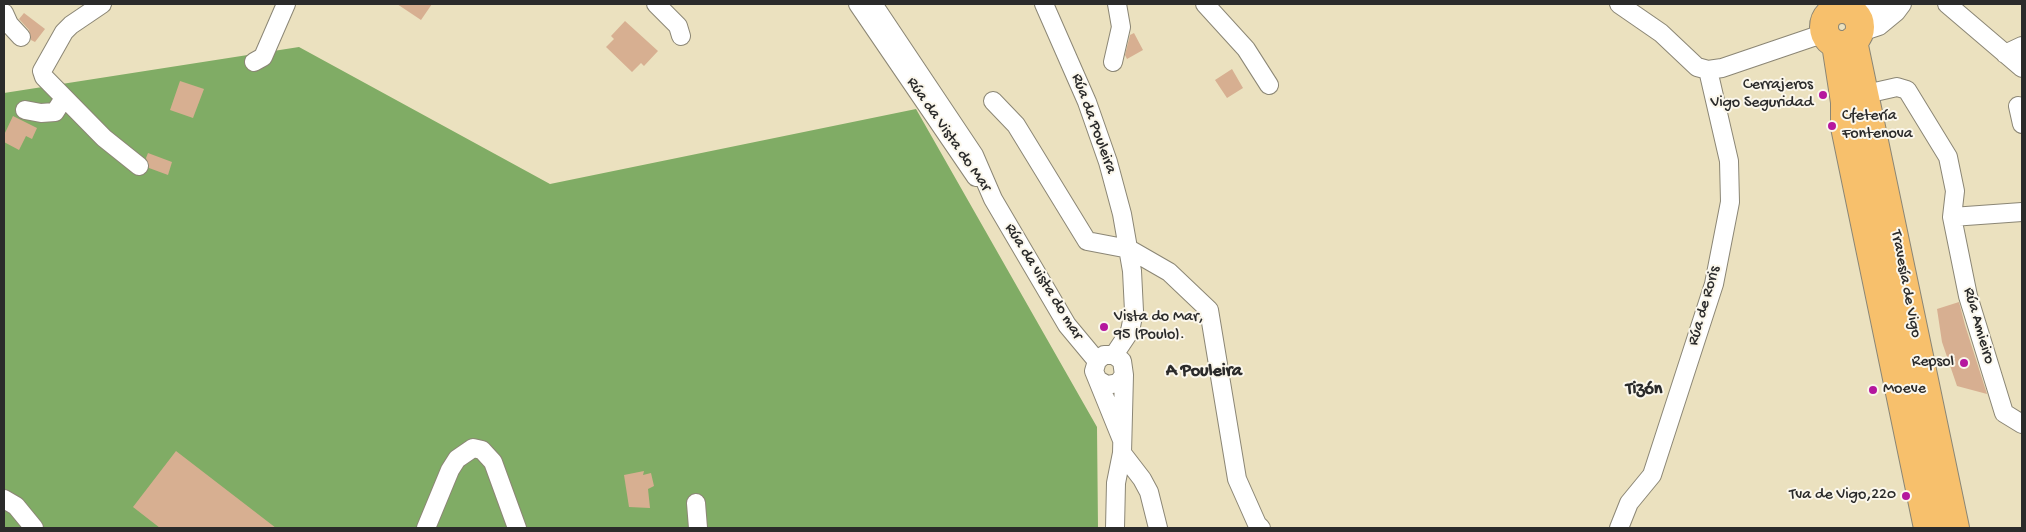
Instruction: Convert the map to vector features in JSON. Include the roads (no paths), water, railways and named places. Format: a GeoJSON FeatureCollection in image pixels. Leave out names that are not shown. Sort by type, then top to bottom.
{"type":"FeatureCollection","features":[{"type":"Feature","properties":{"kind":"main road","name":"Travesía de Vigo"},"geometry":{"type":"LineString","coordinates":[[1841,22],[1866,94],[1955,528]]}},
{"type":"Feature","properties":{"kind":"main road","name":"Travesía de Vigo"},"geometry":{"type":"LineString","coordinates":[[1841,22],[1845,127],[1928,528]]}},
{"type":"Feature","properties":{"kind":"street"},"geometry":{"type":"LineString","coordinates":[[102,4],[64,32],[42,71],[44,77],[104,138],[140,166]]}},
{"type":"Feature","properties":{"kind":"street"},"geometry":{"type":"LineString","coordinates":[[254,62],[263,57],[286,4]]}},
{"type":"Feature","properties":{"kind":"street"},"geometry":{"type":"LineString","coordinates":[[656,4],[678,26],[681,36]]}},
{"type":"Feature","properties":{"kind":"street","name":"Rúa da Vista do Mar"},"geometry":{"type":"LineString","coordinates":[[858,4],[962,160],[993,199]]}},
{"type":"Feature","properties":{"kind":"street","name":"Rúa da Vista do Mar"},"geometry":{"type":"LineString","coordinates":[[873,4],[974,155],[993,199]]}},
{"type":"Feature","properties":{"kind":"street","name":"Rúa da Pouleira"},"geometry":{"type":"LineString","coordinates":[[1044,4],[1076,75],[1099,134],[1118,195],[1129,249],[1133,291],[1132,321],[1126,339],[1114,355]]}},
{"type":"Feature","properties":{"kind":"street"},"geometry":{"type":"LineString","coordinates":[[1113,62],[1120,28],[1117,4]]}},
{"type":"Feature","properties":{"kind":"street"},"geometry":{"type":"LineString","coordinates":[[1205,4],[1246,49],[1269,85]]}},
{"type":"Feature","properties":{"kind":"street"},"geometry":{"type":"LineString","coordinates":[[1619,4],[1660,33],[1697,67],[1708,70],[1722,68],[1841,22],[1879,26],[1896,12],[1901,4]]}},
{"type":"Feature","properties":{"kind":"street"},"geometry":{"type":"LineString","coordinates":[[1947,4],[2022,68]]}},
{"type":"Feature","properties":{"kind":"street"},"geometry":{"type":"LineString","coordinates":[[4,13],[9,24],[21,36]]}},
{"type":"Feature","properties":{"kind":"street"},"geometry":{"type":"LineString","coordinates":[[2005,54],[2022,46]]}},
{"type":"Feature","properties":{"kind":"street","name":"Rúa de Roris"},"geometry":{"type":"LineString","coordinates":[[1619,528],[1629,503],[1652,475],[1714,284],[1723,239],[1730,202],[1729,161],[1708,70]]}},
{"type":"Feature","properties":{"kind":"street","name":"Rúa Amieiro"},"geometry":{"type":"LineString","coordinates":[[1866,94],[1902,87],[1910,95],[1948,157],[1955,191],[1952,217],[1968,296],[2004,413],[2022,424]]}},
{"type":"Feature","properties":{"kind":"street"},"geometry":{"type":"LineString","coordinates":[[25,110],[41,113],[55,112],[64,98]]}},
{"type":"Feature","properties":{"kind":"street"},"geometry":{"type":"LineString","coordinates":[[993,101],[1016,125],[1087,241],[1129,249],[1169,272],[1209,310],[1236,478],[1257,524],[1261,528]]}},
{"type":"Feature","properties":{"kind":"street"},"geometry":{"type":"LineString","coordinates":[[2018,106],[2022,124]]}},
{"type":"Feature","properties":{"kind":"street","name":"Rúa da vista do mar"},"geometry":{"type":"LineString","coordinates":[[993,199],[1067,325],[1097,361]]}},
{"type":"Feature","properties":{"kind":"street"},"geometry":{"type":"LineString","coordinates":[[1952,217],[2022,212]]}},
{"type":"Feature","properties":{"kind":"street"},"geometry":{"type":"LineString","coordinates":[[1115,528],[1116,482],[1122,446],[1124,375],[1122,360],[1114,355],[1104,355],[1097,361],[1094,371],[1122,446],[1142,479],[1158,528]]}},
{"type":"Feature","properties":{"kind":"street"},"geometry":{"type":"LineString","coordinates":[[1098,380],[1104,384],[1114,384],[1124,375]]}},
{"type":"Feature","properties":{"kind":"street"},"geometry":{"type":"LineString","coordinates":[[426,528],[450,470],[457,459],[474,448],[482,450],[492,462],[517,528]]}},
{"type":"Feature","properties":{"kind":"street"},"geometry":{"type":"LineString","coordinates":[[4,498],[16,506],[34,528]]}},
{"type":"Feature","properties":{"kind":"street"},"geometry":{"type":"LineString","coordinates":[[696,503],[698,528]]}},
{"type":"Feature","properties":{"kind":"place","name":"Cerrajeros Vigo Seguridad"},"geometry":{"type":"Point","coordinates":[1823,95]}},
{"type":"Feature","properties":{"kind":"place","name":"Cfetería Fontenova"},"geometry":{"type":"Point","coordinates":[1832,126]}},
{"type":"Feature","properties":{"kind":"place","name":"Vista do Mar, 95 (Poulo)."},"geometry":{"type":"Point","coordinates":[1104,327]}},
{"type":"Feature","properties":{"kind":"place","name":"Repsol"},"geometry":{"type":"Point","coordinates":[1964,363]}},
{"type":"Feature","properties":{"kind":"place","name":"Moeve"},"geometry":{"type":"Point","coordinates":[1873,390]}},
{"type":"Feature","properties":{"kind":"place","name":"Tva de Vigo,220"},"geometry":{"type":"Point","coordinates":[1906,496]}},
{"type":"Feature","properties":{"kind":"district","name":"A Pouleira"},"geometry":{"type":"Point","coordinates":[1204,372]}},
{"type":"Feature","properties":{"kind":"district","name":"Tizón"},"geometry":{"type":"Point","coordinates":[1644,390]}}]}
